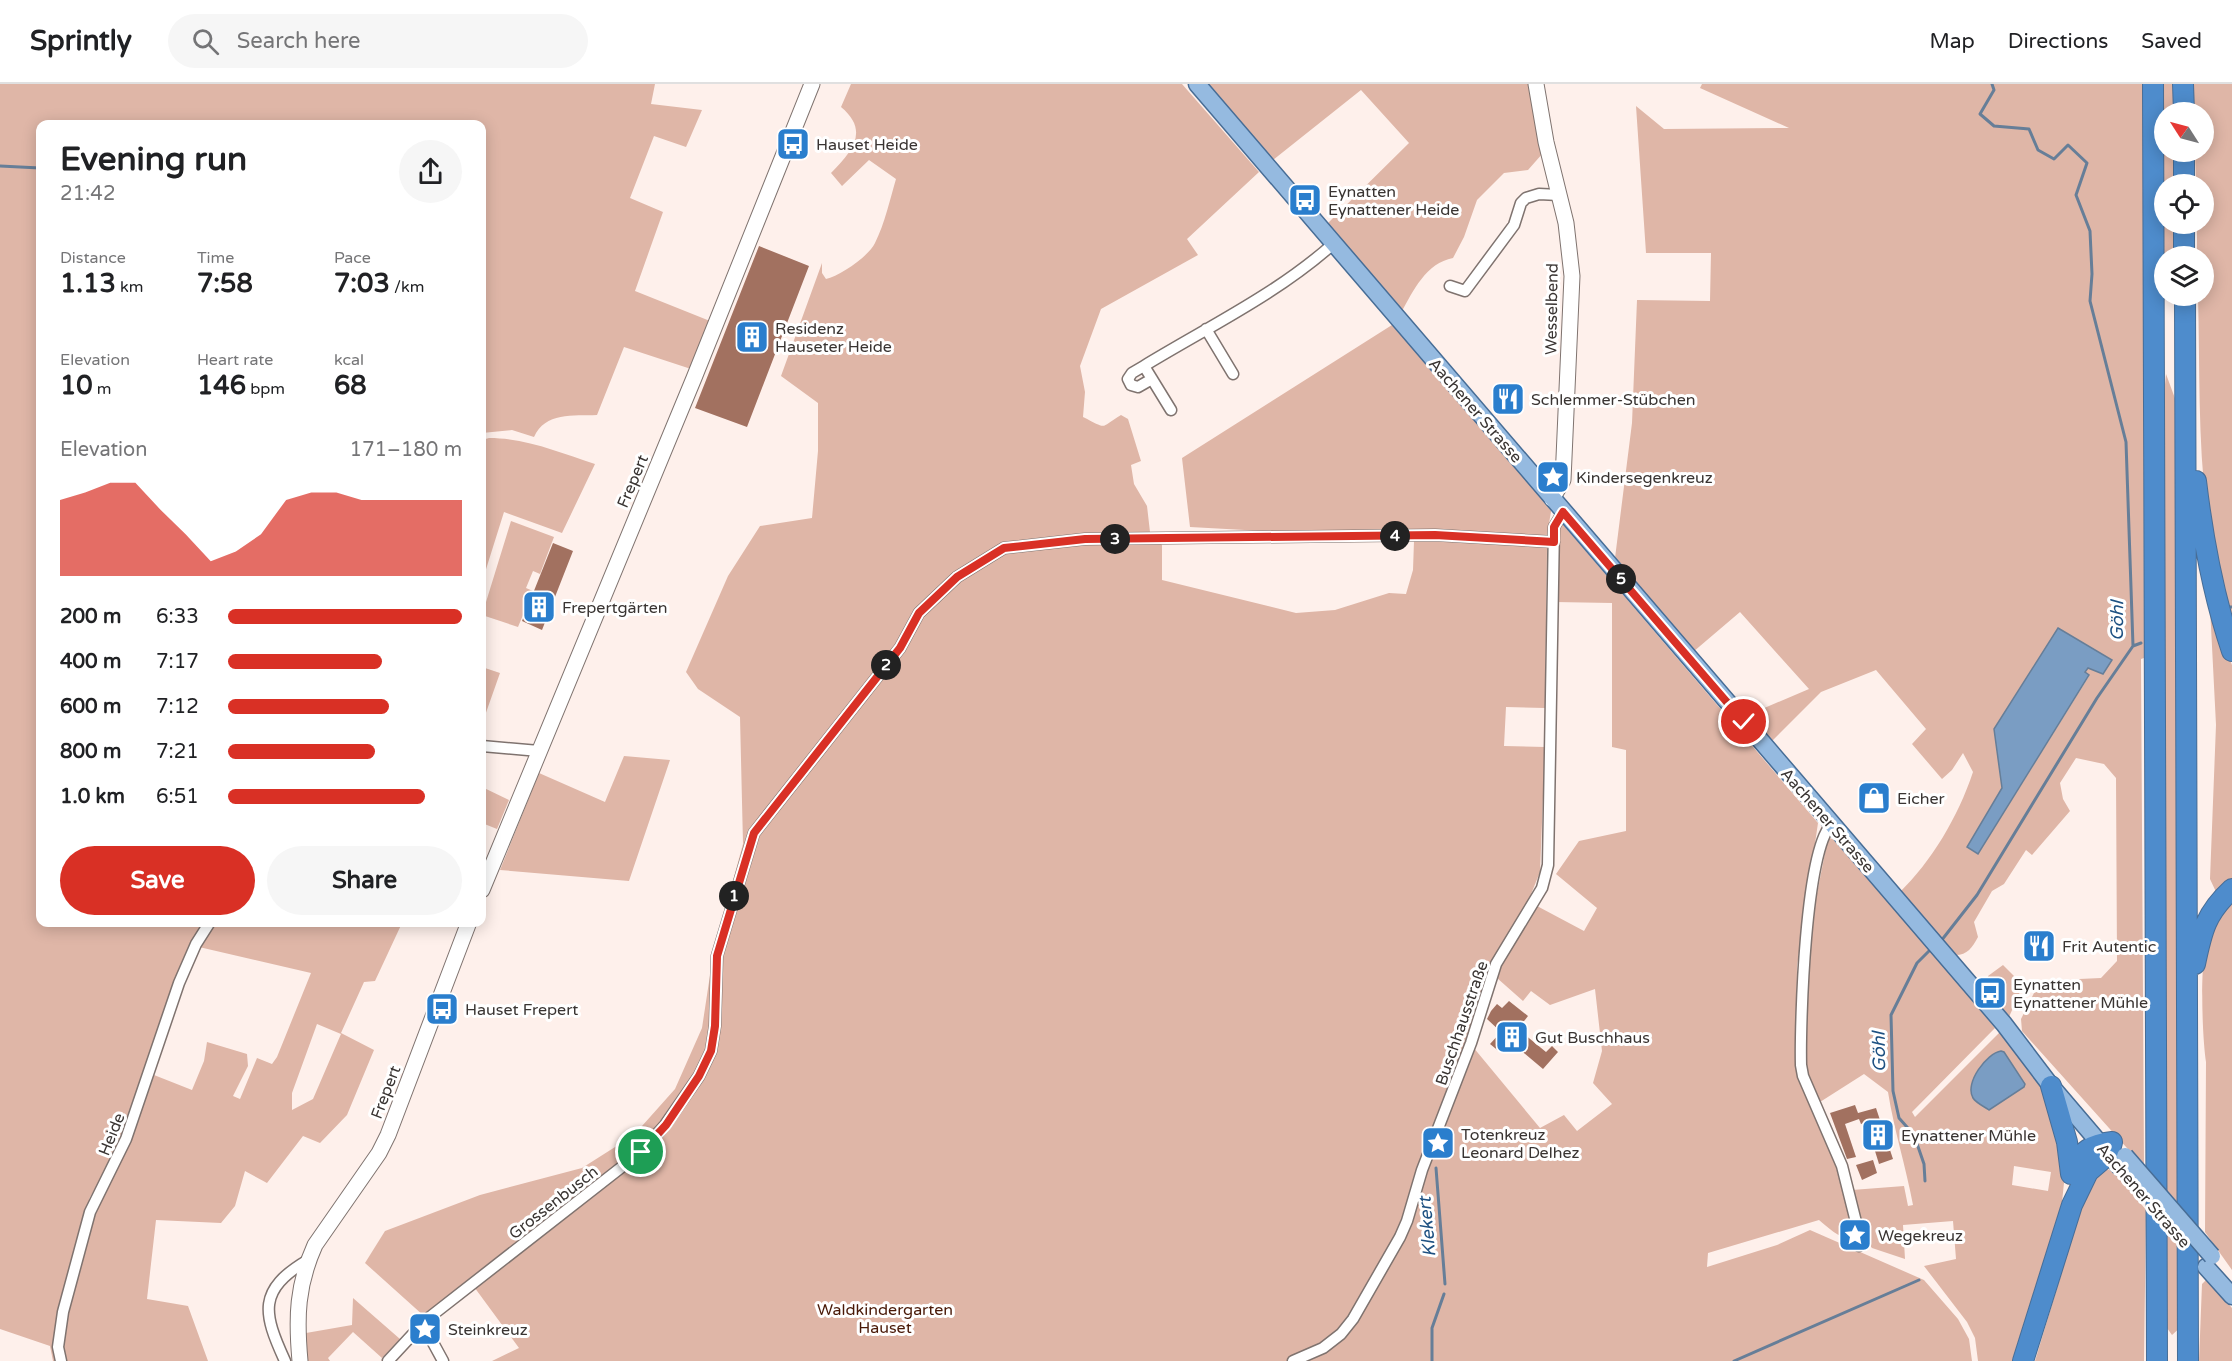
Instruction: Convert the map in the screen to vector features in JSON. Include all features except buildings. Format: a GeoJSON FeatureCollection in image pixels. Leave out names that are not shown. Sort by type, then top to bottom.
{"type":"FeatureCollection","features":[{"type":"Feature","properties":{"kind":"highway"},"geometry":{"type":"LineString","coordinates":[[2153,84],[2157,1361]]}},
{"type":"Feature","properties":{"kind":"highway"},"geometry":{"type":"LineString","coordinates":[[2183,84],[2184,102]]}},
{"type":"Feature","properties":{"kind":"highway"},"geometry":{"type":"LineString","coordinates":[[2185,306],[2188,443],[2186,623],[2188,1361]]}},
{"type":"Feature","properties":{"kind":"highway"},"geometry":{"type":"LineString","coordinates":[[2188,443],[2204,546],[2219,611],[2232,651]]}},
{"type":"Feature","properties":{"kind":"highway"},"geometry":{"type":"LineString","coordinates":[[2187,992],[2203,927],[2216,904],[2232,889]]}},
{"type":"Feature","properties":{"kind":"highway"},"geometry":{"type":"LineString","coordinates":[[2051,1086],[2063,1124],[2071,1169],[2072,1205]]}},
{"type":"Feature","properties":{"kind":"highway"},"geometry":{"type":"LineString","coordinates":[[2071,1169],[2078,1156],[2088,1148],[2113,1152]]}},
{"type":"Feature","properties":{"kind":"highway"},"geometry":{"type":"LineString","coordinates":[[2023,1361],[2072,1205],[2088,1172],[2113,1152]]}},
{"type":"Feature","properties":{"kind":"main road","name":"Aachener Strasse"},"geometry":{"type":"LineString","coordinates":[[1197,84],[2014,1036],[2051,1086],[2113,1152],[2230,1286]]}},
{"type":"Feature","properties":{"kind":"main road","name":"Aachener Strasse"},"geometry":{"type":"LineString","coordinates":[[2014,1036],[2039,1058],[2113,1152]]}},
{"type":"Feature","properties":{"kind":"street","name":"Frepert"},"geometry":{"type":"LineString","coordinates":[[486,880],[698,368],[812,84]]}},
{"type":"Feature","properties":{"kind":"street","name":"Wesselbend"},"geometry":{"type":"LineString","coordinates":[[1536,84],[1558,195],[1566,223],[1572,276],[1563,480],[1558,506]]}},
{"type":"Feature","properties":{"kind":"street"},"geometry":{"type":"LineString","coordinates":[[1450,286],[1465,291],[1514,225],[1521,203],[1526,198],[1558,195]]}},
{"type":"Feature","properties":{"kind":"street"},"geometry":{"type":"LineString","coordinates":[[1152,378],[1138,387],[1131,385],[1128,379],[1132,373],[1262,297],[1304,268],[1333,244]]}},
{"type":"Feature","properties":{"kind":"street"},"geometry":{"type":"LineString","coordinates":[[1206,329],[1233,374]]}},
{"type":"Feature","properties":{"kind":"street"},"geometry":{"type":"LineString","coordinates":[[1144,366],[1171,410]]}},
{"type":"Feature","properties":{"kind":"street","name":"Buschhausstraße"},"geometry":{"type":"LineString","coordinates":[[1293,1361],[1323,1348],[1341,1334],[1353,1319],[1400,1237],[1416,1188],[1471,1043],[1496,964],[1542,888],[1548,865],[1554,527],[1558,506]]}},
{"type":"Feature","properties":{"kind":"street","name":"Grossenbusch"},"geometry":{"type":"LineString","coordinates":[[387,1361],[418,1329],[641,1152],[666,1125],[699,1076],[711,1051],[715,1026],[717,956],[754,833],[900,648],[919,613],[957,577],[1004,548],[1085,539],[1435,535],[1554,542]]}},
{"type":"Feature","properties":{"kind":"street"},"geometry":{"type":"LineString","coordinates":[[486,746],[539,751]]}},
{"type":"Feature","properties":{"kind":"street"},"geometry":{"type":"LineString","coordinates":[[1832,824],[1821,837],[1807,928],[1801,1065],[1803,1076],[1842,1166],[1859,1234],[1859,1246]]}},
{"type":"Feature","properties":{"kind":"street","name":"Heide"},"geometry":{"type":"LineString","coordinates":[[61,1361],[58,1347],[63,1312],[90,1212],[126,1139],[179,983],[196,944],[207,927]]}},
{"type":"Feature","properties":{"kind":"street","name":"Frepert"},"geometry":{"type":"LineString","coordinates":[[300,1361],[297,1330],[298,1295],[308,1260],[315,1245],[379,1153],[388,1135],[467,927]]}},
{"type":"Feature","properties":{"kind":"street","name":"Frepert"},"geometry":{"type":"LineString","coordinates":[[285,1361],[267,1310],[269,1299],[277,1284],[292,1270],[308,1260]]}},
{"type":"Feature","properties":{"kind":"street"},"geometry":{"type":"LineString","coordinates":[[418,1329],[431,1339],[443,1361]]}},
{"type":"Feature","properties":{"kind":"green space"},"geometry":{"type":"Polygon","coordinates":[[[0,84],[655,84],[651,104],[702,110],[686,147],[654,136],[630,198],[663,212],[635,291],[710,321],[691,369],[624,347],[597,415],[552,419],[539,429],[534,437],[512,430],[486,433],[486,120],[36,120],[36,927],[203,927],[108,1166],[89,1199],[105,1192],[143,1107],[154,1075],[192,1090],[204,1061],[207,1042],[247,1054],[248,1066],[233,1096],[240,1099],[257,1058],[272,1064],[277,1057],[311,973],[199,947],[213,927],[400,927],[375,981],[364,982],[341,1033],[374,1050],[347,1115],[320,1143],[303,1136],[267,1183],[245,1171],[235,1206],[221,1223],[156,1220],[147,1299],[188,1306],[208,1361],[53,1361],[50,1346],[0,1329],[0,84]],[[317,1024],[292,1093],[292,1110],[313,1099],[341,1034],[317,1024]]]}},
{"type":"Feature","properties":{"kind":"green space","name":"Waldkindergarten Hauset"},"geometry":{"type":"Polygon","coordinates":[[[851,84],[1182,84],[1259,172],[1187,239],[1198,255],[1101,309],[1080,366],[1085,392],[1083,417],[1101,426],[1121,415],[1128,419],[1141,461],[1131,465],[1134,484],[1147,506],[1150,532],[1162,545],[1162,580],[1296,613],[1335,610],[1389,593],[1406,594],[1413,570],[1414,541],[1543,542],[1547,548],[1545,708],[1506,707],[1504,746],[1545,747],[1540,872],[1529,899],[1493,961],[1443,1109],[1435,1150],[1473,1047],[1540,1128],[1564,1115],[1577,1131],[1612,1104],[1593,1083],[1602,1051],[1595,989],[1550,1005],[1531,991],[1523,1001],[1497,978],[1503,962],[1537,906],[1584,931],[1597,908],[1556,874],[1579,841],[1626,831],[1626,750],[1612,747],[1612,603],[1555,602],[1560,521],[1818,823],[1797,966],[1796,1071],[1831,1147],[1854,1238],[1839,1235],[1819,1220],[1708,1253],[1707,1267],[1777,1245],[1810,1230],[1924,1280],[1958,1319],[1969,1339],[1972,1361],[492,1361],[519,1348],[469,1280],[424,1316],[365,1263],[385,1231],[480,1195],[582,1168],[634,1135],[675,1089],[702,1028],[714,949],[743,844],[740,717],[698,689],[686,672],[728,576],[760,526],[812,518],[818,451],[818,403],[781,376],[822,263],[822,273],[826,279],[854,265],[867,254],[882,227],[896,179],[869,160],[842,186],[831,173],[846,157],[855,141],[855,124],[841,107],[851,84]]]}},
{"type":"Feature","properties":{"kind":"green space"},"geometry":{"type":"Polygon","coordinates":[[[1208,84],[1532,84],[1543,153],[1528,170],[1504,173],[1477,200],[1464,237],[1453,258],[1435,266],[1421,279],[1401,313],[1327,224],[1409,143],[1361,90],[1273,160],[1208,84]]]}},
{"type":"Feature","properties":{"kind":"green space"},"geometry":{"type":"Polygon","coordinates":[[[1702,84],[2143,84],[2144,658],[2141,659],[2144,1167],[2022,1031],[2021,1019],[2038,985],[2079,986],[2079,979],[2101,978],[2117,961],[2116,778],[2104,764],[2076,758],[2060,783],[2063,799],[2070,811],[2032,855],[2026,850],[2004,884],[1992,891],[1974,922],[1978,937],[1976,941],[1965,953],[1953,955],[1899,893],[1933,853],[1960,805],[1973,772],[1963,753],[1952,770],[1942,779],[1912,744],[1926,729],[1876,670],[1821,692],[1771,742],[1748,715],[1809,689],[1740,612],[1693,652],[1615,558],[1632,423],[1637,300],[1710,301],[1711,253],[1646,253],[1636,106],[1664,129],[1789,128],[1700,88],[1702,84]],[[2058,629],[1995,728],[2002,788],[1967,847],[1978,854],[2089,676],[2085,672],[2088,667],[2058,629]]]}},
{"type":"Feature","properties":{"kind":"green space"},"geometry":{"type":"Polygon","coordinates":[[[2158,84],[2179,84],[2179,102],[2158,102],[2158,84]]]}},
{"type":"Feature","properties":{"kind":"green space"},"geometry":{"type":"Polygon","coordinates":[[[2193,84],[2232,84],[2232,616],[2211,539],[2205,498],[2200,417],[2198,306],[2214,306],[2214,246],[2197,246],[2197,234],[2214,234],[2214,174],[2196,174],[2195,162],[2214,162],[2214,102],[2194,102],[2193,84]]]}},
{"type":"Feature","properties":{"kind":"green space"},"geometry":{"type":"Polygon","coordinates":[[[2159,162],[2179,162],[2179,174],[2159,174],[2159,162]]]}},
{"type":"Feature","properties":{"kind":"green space"},"geometry":{"type":"Polygon","coordinates":[[[2160,234],[2178,234],[2177,246],[2160,246],[2160,234]]]}},
{"type":"Feature","properties":{"kind":"green space"},"geometry":{"type":"Polygon","coordinates":[[[1392,325],[1552,506],[1547,535],[1414,539],[1190,527],[1182,458],[1392,325]]]}},
{"type":"Feature","properties":{"kind":"green space"},"geometry":{"type":"Polygon","coordinates":[[[2166,374],[2180,412],[2183,1325],[2172,1335],[2162,1321],[2161,426],[2166,374]]]}},
{"type":"Feature","properties":{"kind":"green space"},"geometry":{"type":"Polygon","coordinates":[[[486,439],[530,443],[595,464],[562,533],[504,512],[486,569],[486,439]]]}},
{"type":"Feature","properties":{"kind":"green space"},"geometry":{"type":"Polygon","coordinates":[[[511,521],[554,537],[540,574],[533,571],[526,588],[533,591],[518,627],[486,616],[486,602],[511,521]]]}},
{"type":"Feature","properties":{"kind":"green space"},"geometry":{"type":"Polygon","coordinates":[[[2210,607],[2232,665],[2232,881],[2217,894],[2210,879],[2216,725],[2210,607]]]}},
{"type":"Feature","properties":{"kind":"green space"},"geometry":{"type":"Polygon","coordinates":[[[486,668],[500,673],[486,713],[486,668]]]}},
{"type":"Feature","properties":{"kind":"green space"},"geometry":{"type":"Polygon","coordinates":[[[624,756],[670,760],[629,881],[500,870],[539,773],[605,802],[624,756]]]}},
{"type":"Feature","properties":{"kind":"green space"},"geometry":{"type":"Polygon","coordinates":[[[486,789],[509,800],[497,829],[486,825],[486,789]]]}},
{"type":"Feature","properties":{"kind":"green space"},"geometry":{"type":"Polygon","coordinates":[[[1828,838],[1833,839],[1926,942],[1995,1028],[1912,1112],[1915,1117],[2000,1032],[2041,1084],[2066,1164],[2062,1202],[2012,1361],[1978,1361],[1975,1338],[1967,1322],[1924,1266],[1956,1259],[1953,1221],[1903,1225],[1905,1259],[1872,1248],[1866,1241],[1852,1190],[1904,1186],[1908,1206],[1913,1205],[1888,1092],[1864,1074],[1820,1102],[1805,1074],[1809,934],[1828,838]],[[2001,1051],[1996,1052],[1983,1063],[1974,1078],[1974,1098],[1989,1110],[2001,1051]],[[2014,1166],[2012,1185],[2048,1191],[2051,1172],[2014,1166]]]}},
{"type":"Feature","properties":{"kind":"green space"},"geometry":{"type":"Polygon","coordinates":[[[2232,902],[2232,1270],[2205,1232],[2206,1062],[2202,996],[2204,958],[2209,932],[2225,908],[2232,902]]]}},
{"type":"Feature","properties":{"kind":"green space"},"geometry":{"type":"Polygon","coordinates":[[[2003,965],[2023,985],[2009,1017],[1987,993],[1988,976],[2003,965]]]}},
{"type":"Feature","properties":{"kind":"green space"},"geometry":{"type":"Polygon","coordinates":[[[2107,1169],[2116,1173],[2146,1210],[2144,1361],[2035,1361],[2088,1185],[2107,1169]]]}},
{"type":"Feature","properties":{"kind":"green space"},"geometry":{"type":"Polygon","coordinates":[[[2207,1279],[2232,1308],[2232,1361],[2199,1361],[2202,1284],[2207,1279]]]}},
{"type":"Feature","properties":{"kind":"green space"},"geometry":{"type":"Polygon","coordinates":[[[353,1298],[400,1339],[382,1358],[353,1332],[328,1358],[330,1361],[307,1361],[306,1333],[352,1325],[353,1298]]]}},
{"type":"Feature","properties":{"kind":"water"},"geometry":{"type":"Polygon","coordinates":[[[2058,628],[2112,660],[2103,674],[2088,668],[2085,672],[2089,675],[1978,854],[1967,847],[2002,788],[1994,729],[2058,628]]]}},
{"type":"Feature","properties":{"kind":"water"},"geometry":{"type":"Polygon","coordinates":[[[2001,1051],[2004,1052],[2025,1084],[2024,1087],[1989,1110],[1973,1098],[1972,1085],[1978,1070],[1989,1057],[2001,1051]]]}},
{"type":"Feature","properties":{"kind":"waterway","name":"Göhl"},"geometry":{"type":"LineString","coordinates":[[1941,941],[1977,895],[2097,698],[2133,646],[2126,442],[2090,301],[2092,274],[2090,231],[2076,195],[2087,163],[2068,145],[2054,159],[2038,150],[2029,129],[1994,126],[1980,114],[1994,90],[1992,84]]}},
{"type":"Feature","properties":{"kind":"waterway"},"geometry":{"type":"LineString","coordinates":[[0,166],[36,168]]}},
{"type":"Feature","properties":{"kind":"waterway"},"geometry":{"type":"LineString","coordinates":[[2133,646],[2141,643]]}},
{"type":"Feature","properties":{"kind":"waterway","name":"Göhl"},"geometry":{"type":"LineString","coordinates":[[1925,1181],[1924,1164],[1914,1135],[1899,1118],[1893,1091],[1891,1015],[1917,963],[1931,949]]}},
{"type":"Feature","properties":{"kind":"waterway","name":"Klekert"},"geometry":{"type":"LineString","coordinates":[[1436,1168],[1445,1284]]}},
{"type":"Feature","properties":{"kind":"waterway","name":"Göhl"},"geometry":{"type":"LineString","coordinates":[[1734,1361],[1919,1280]]}},
{"type":"Feature","properties":{"kind":"waterway","name":"Klekert"},"geometry":{"type":"LineString","coordinates":[[1432,1361],[1432,1328],[1444,1294]]}},
{"type":"Feature","properties":{"kind":"place","name":"Hauset Heide"},"geometry":{"type":"Point","coordinates":[793,144]}},
{"type":"Feature","properties":{"kind":"place","name":"Eynatten Eynattener Heide"},"geometry":{"type":"Point","coordinates":[1305,200]}},
{"type":"Feature","properties":{"kind":"place","name":"Residenz Hauseter Heide"},"geometry":{"type":"Point","coordinates":[752,337]}},
{"type":"Feature","properties":{"kind":"place","name":"Schlemmer-Stübchen"},"geometry":{"type":"Point","coordinates":[1508,399]}},
{"type":"Feature","properties":{"kind":"place","name":"Kindersegenkreuz"},"geometry":{"type":"Point","coordinates":[1553,477]}},
{"type":"Feature","properties":{"kind":"place","name":"Frepertgärten"},"geometry":{"type":"Point","coordinates":[539,607]}},
{"type":"Feature","properties":{"kind":"place","name":"Eicher"},"geometry":{"type":"Point","coordinates":[1874,798]}},
{"type":"Feature","properties":{"kind":"place","name":"Frit Autentic"},"geometry":{"type":"Point","coordinates":[2039,946]}},
{"type":"Feature","properties":{"kind":"place","name":"Eynatten Eynattener Mühle"},"geometry":{"type":"Point","coordinates":[1990,993]}},
{"type":"Feature","properties":{"kind":"place","name":"Hauset Frepert"},"geometry":{"type":"Point","coordinates":[442,1009]}},
{"type":"Feature","properties":{"kind":"place","name":"Gut Buschhaus"},"geometry":{"type":"Point","coordinates":[1512,1037]}},
{"type":"Feature","properties":{"kind":"place","name":"Eynattener Mühle"},"geometry":{"type":"Point","coordinates":[1878,1135]}},
{"type":"Feature","properties":{"kind":"place","name":"Totenkreuz Leonard Delhez"},"geometry":{"type":"Point","coordinates":[1438,1143]}},
{"type":"Feature","properties":{"kind":"place","name":"Wegekreuz"},"geometry":{"type":"Point","coordinates":[1855,1235]}},
{"type":"Feature","properties":{"kind":"place","name":"Steinkreuz"},"geometry":{"type":"Point","coordinates":[425,1329]}},
{"type":"Feature","properties":{"kind":"route"},"geometry":{"type":"LineString","coordinates":[[641,1152],[666,1125],[699,1076],[711,1051],[715,1026],[717,956],[747,852],[759,824],[900,648],[919,613],[957,577],[1004,548],[1085,539],[1435,535],[1554,542],[1554,527],[1559,515],[1563,512],[1744,722]]}}]}
